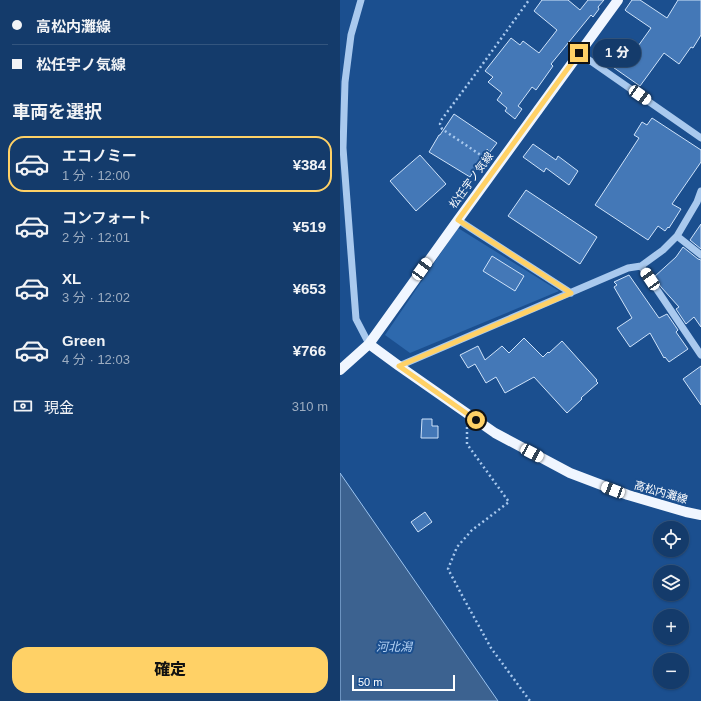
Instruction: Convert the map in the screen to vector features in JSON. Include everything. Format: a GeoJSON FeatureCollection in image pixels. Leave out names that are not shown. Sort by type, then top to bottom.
{"type":"FeatureCollection","features":[{"type":"Feature","properties":{"kind":"main road","name":"松任宇ノ気線"},"geometry":{"type":"LineString","coordinates":[[340,370],[369,344],[618,0]]}},
{"type":"Feature","properties":{"kind":"main road","name":"高松内灘線"},"geometry":{"type":"LineString","coordinates":[[369,344],[466,414],[495,433],[570,473],[628,495],[701,515]]}},
{"type":"Feature","properties":{"kind":"street"},"geometry":{"type":"LineString","coordinates":[[362,0],[351,35],[345,82],[343,148],[356,319],[369,344]]}},
{"type":"Feature","properties":{"kind":"street"},"geometry":{"type":"LineString","coordinates":[[579,53],[701,138]]}},
{"type":"Feature","properties":{"kind":"street"},"geometry":{"type":"LineString","coordinates":[[399,366],[628,268],[642,266],[663,250],[676,236],[697,202],[701,190]]}},
{"type":"Feature","properties":{"kind":"street"},"geometry":{"type":"LineString","coordinates":[[458,220],[571,293]]}},
{"type":"Feature","properties":{"kind":"street"},"geometry":{"type":"LineString","coordinates":[[676,236],[701,255]]}},
{"type":"Feature","properties":{"kind":"street"},"geometry":{"type":"LineString","coordinates":[[642,266],[701,355]]}},
{"type":"Feature","properties":{"kind":"path"},"geometry":{"type":"LineString","coordinates":[[497,166],[442,129],[440,124],[442,119],[529,0]]}},
{"type":"Feature","properties":{"kind":"path"},"geometry":{"type":"LineString","coordinates":[[466,414],[467,444],[509,502],[472,530],[457,547],[448,569],[492,648],[530,701]]}},
{"type":"Feature","properties":{"kind":"shaded area"},"geometry":{"type":"Polygon","coordinates":[[[458,228],[559,291],[410,353],[385,335],[458,228]]]}},
{"type":"Feature","properties":{"kind":"water","name":"河北潟"},"geometry":{"type":"Polygon","coordinates":[[[340,473],[498,701],[340,701],[340,473]]]}},
{"type":"Feature","properties":{"kind":"building"},"geometry":{"type":"Polygon","coordinates":[[[542,0],[568,0],[580,10],[588,0],[604,0],[598,7],[599,9],[593,17],[591,15],[551,64],[553,66],[536,90],[532,87],[518,106],[522,109],[515,119],[505,111],[507,108],[497,100],[502,93],[488,82],[493,77],[485,71],[511,38],[520,45],[523,41],[539,53],[557,30],[534,11],[542,0]]]}},
{"type":"Feature","properties":{"kind":"building"},"geometry":{"type":"Polygon","coordinates":[[[632,0],[640,0],[667,18],[678,0],[701,0],[701,35],[693,48],[691,47],[679,64],[664,53],[640,86],[607,63],[623,40],[636,49],[651,28],[625,10],[632,0]]]}},
{"type":"Feature","properties":{"kind":"building"},"geometry":{"type":"Polygon","coordinates":[[[454,114],[497,143],[490,152],[487,149],[470,177],[429,152],[454,114]]]}},
{"type":"Feature","properties":{"kind":"building"},"geometry":{"type":"Polygon","coordinates":[[[652,118],[701,150],[701,162],[672,204],[681,209],[669,228],[668,227],[665,231],[658,226],[648,240],[595,205],[639,138],[634,135],[642,122],[647,125],[652,118]]]}},
{"type":"Feature","properties":{"kind":"building"},"geometry":{"type":"Polygon","coordinates":[[[533,144],[556,160],[558,156],[578,171],[569,185],[546,168],[544,172],[523,157],[533,144]]]}},
{"type":"Feature","properties":{"kind":"building"},"geometry":{"type":"Polygon","coordinates":[[[420,155],[446,184],[416,211],[390,181],[420,155]]]}},
{"type":"Feature","properties":{"kind":"building"},"geometry":{"type":"Polygon","coordinates":[[[526,190],[597,237],[580,264],[508,216],[526,190]]]}},
{"type":"Feature","properties":{"kind":"building"},"geometry":{"type":"Polygon","coordinates":[[[701,224],[701,249],[690,240],[701,224]]]}},
{"type":"Feature","properties":{"kind":"building"},"geometry":{"type":"Polygon","coordinates":[[[683,247],[701,260],[701,327],[694,317],[686,324],[676,309],[679,307],[654,277],[676,257],[683,247]]]}},
{"type":"Feature","properties":{"kind":"building"},"geometry":{"type":"Polygon","coordinates":[[[492,256],[524,276],[515,291],[483,271],[492,256]]]}},
{"type":"Feature","properties":{"kind":"building"},"geometry":{"type":"Polygon","coordinates":[[[629,275],[659,318],[667,314],[678,330],[676,332],[688,349],[669,362],[665,357],[664,358],[650,333],[630,347],[617,328],[632,318],[614,287],[617,285],[614,282],[629,275]]]}},
{"type":"Feature","properties":{"kind":"building"},"geometry":{"type":"Polygon","coordinates":[[[524,338],[543,357],[562,341],[598,383],[567,413],[534,377],[505,393],[496,377],[486,383],[475,364],[468,368],[460,355],[478,346],[485,360],[502,346],[509,353],[524,338]]]}},
{"type":"Feature","properties":{"kind":"building"},"geometry":{"type":"Polygon","coordinates":[[[701,366],[701,405],[683,379],[701,366]]]}},
{"type":"Feature","properties":{"kind":"building"},"geometry":{"type":"Polygon","coordinates":[[[422,419],[432,419],[432,426],[438,426],[438,438],[421,438],[422,419]]]}},
{"type":"Feature","properties":{"kind":"building"},"geometry":{"type":"Polygon","coordinates":[[[425,512],[432,522],[418,532],[411,522],[425,512]]]}},
{"type":"Feature","properties":{"kind":"route"},"geometry":{"type":"LineString","coordinates":[[476,420],[399,366],[571,293],[458,220],[579,53]]}}]}
